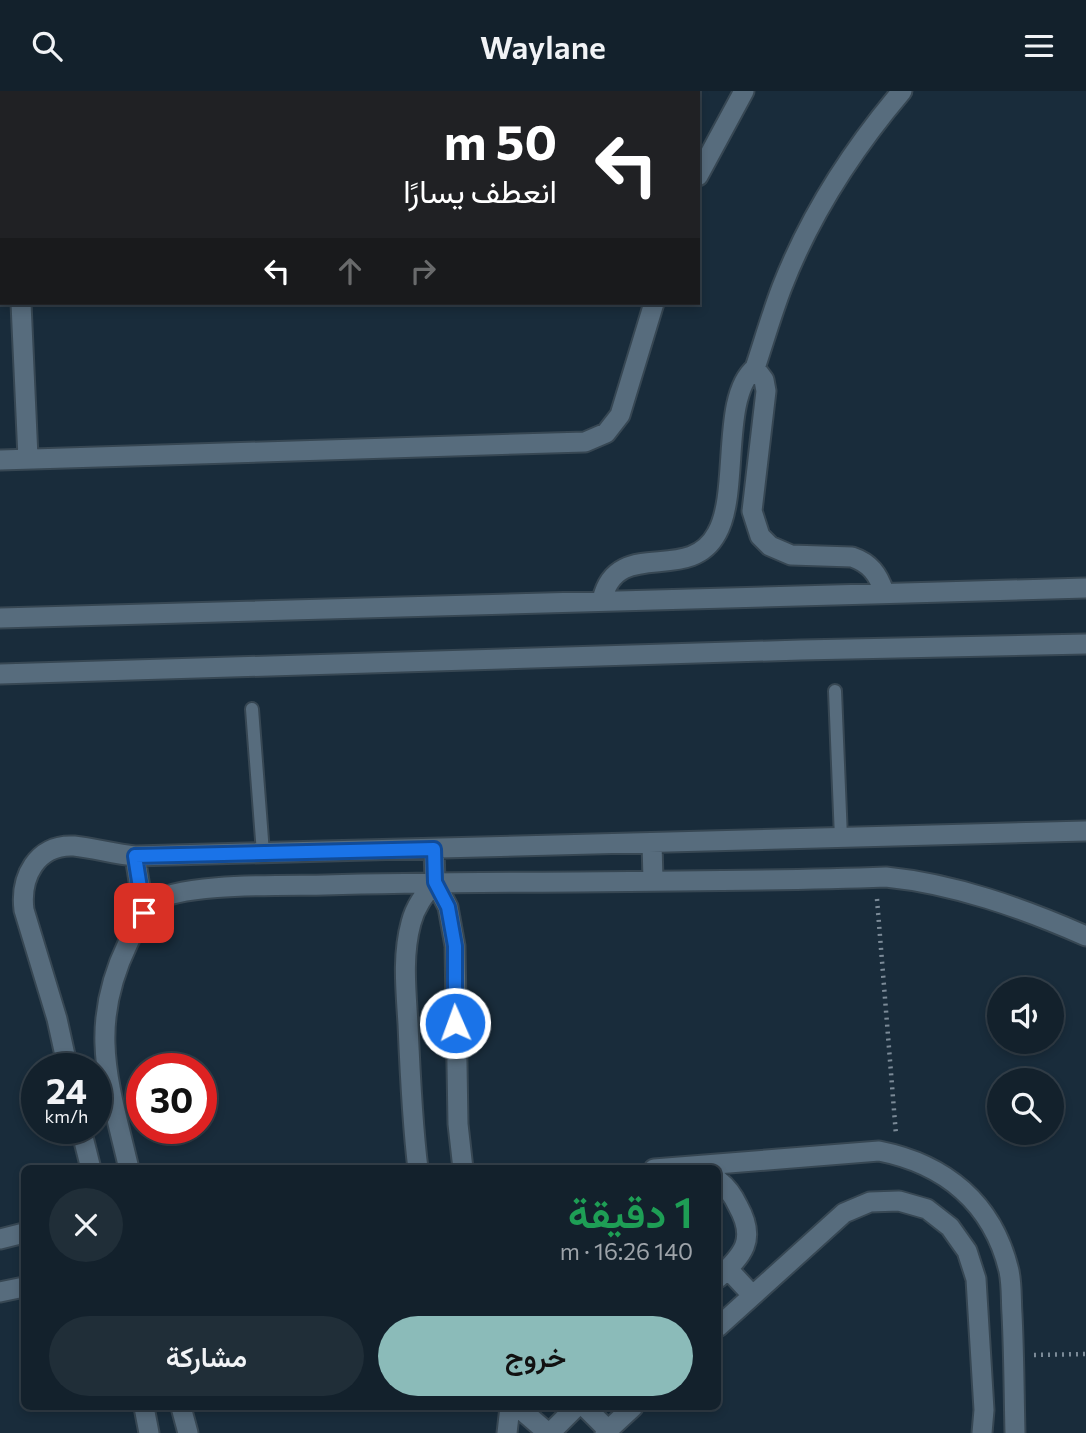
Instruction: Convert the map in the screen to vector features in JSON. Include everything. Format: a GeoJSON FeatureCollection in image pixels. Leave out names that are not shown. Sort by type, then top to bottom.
{"type":"FeatureCollection","features":[{"type":"Feature","properties":{"kind":"street"},"geometry":{"type":"LineString","coordinates":[[700,172],[744,91]]}},
{"type":"Feature","properties":{"kind":"street"},"geometry":{"type":"LineString","coordinates":[[602,600],[605,587],[620,570],[637,563],[688,558],[710,544],[717,534],[724,509],[738,395],[746,376],[755,368],[782,286],[819,208],[865,135],[902,91]]}},
{"type":"Feature","properties":{"kind":"street"},"geometry":{"type":"LineString","coordinates":[[21,305],[28,459]]}},
{"type":"Feature","properties":{"kind":"street"},"geometry":{"type":"LineString","coordinates":[[0,460],[585,442],[606,433],[620,415],[653,305]]}},
{"type":"Feature","properties":{"kind":"street"},"geometry":{"type":"LineString","coordinates":[[755,368],[764,380],[766,391],[752,511],[760,536],[770,546],[791,555],[852,557],[860,560],[874,571],[884,592]]}},
{"type":"Feature","properties":{"kind":"street"},"geometry":{"type":"LineString","coordinates":[[0,618],[1086,588]]}},
{"type":"Feature","properties":{"kind":"street"},"geometry":{"type":"LineString","coordinates":[[0,674],[787,650],[1086,644]]}},
{"type":"Feature","properties":{"kind":"street"},"geometry":{"type":"LineString","coordinates":[[64,1053],[22,895],[32,866],[43,855],[57,848],[72,846],[135,856],[1086,831]]}},
{"type":"Feature","properties":{"kind":"street"},"geometry":{"type":"LineString","coordinates":[[652,843],[653,880]]}},
{"type":"Feature","properties":{"kind":"street"},"geometry":{"type":"LineString","coordinates":[[434,849],[435,882],[448,907],[455,946],[458,1125],[463,1165]]}},
{"type":"Feature","properties":{"kind":"street"},"geometry":{"type":"LineString","coordinates":[[135,856],[144,913]]}},
{"type":"Feature","properties":{"kind":"street"},"geometry":{"type":"LineString","coordinates":[[128,1165],[104,1058],[103,1031],[107,1004],[123,953],[144,913],[154,901],[170,894],[212,889],[435,882],[875,877],[910,880],[986,898],[1043,917],[1086,936]]}},
{"type":"Feature","properties":{"kind":"street"},"geometry":{"type":"LineString","coordinates":[[418,1165],[413,1129],[405,964],[410,924],[421,899],[435,882]]}},
{"type":"Feature","properties":{"kind":"street"},"geometry":{"type":"LineString","coordinates":[[85,1144],[90,1165]]}},
{"type":"Feature","properties":{"kind":"street"},"geometry":{"type":"LineString","coordinates":[[718,1165],[863,1151],[897,1155],[930,1167],[959,1185],[982,1210],[1000,1240],[1010,1273],[1015,1431],[983,1431],[976,1279],[967,1251],[950,1227],[927,1209],[899,1201],[870,1202],[844,1213],[721,1324]]}},
{"type":"Feature","properties":{"kind":"street"},"geometry":{"type":"LineString","coordinates":[[721,1182],[731,1192],[744,1216],[748,1231],[746,1245],[739,1258],[723,1273],[752,1295]]}},
{"type":"Feature","properties":{"kind":"street"},"geometry":{"type":"LineString","coordinates":[[0,1239],[21,1234]]}},
{"type":"Feature","properties":{"kind":"street"},"geometry":{"type":"LineString","coordinates":[[0,1292],[21,1288]]}},
{"type":"Feature","properties":{"kind":"street"},"geometry":{"type":"LineString","coordinates":[[145,1410],[149,1433]]}},
{"type":"Feature","properties":{"kind":"street"},"geometry":{"type":"LineString","coordinates":[[182,1410],[188,1433]]}},
{"type":"Feature","properties":{"kind":"street"},"geometry":{"type":"LineString","coordinates":[[507,1433],[510,1410]]}},
{"type":"Feature","properties":{"kind":"street"},"geometry":{"type":"LineString","coordinates":[[522,1410],[549,1433],[573,1410]]}},
{"type":"Feature","properties":{"kind":"street"},"geometry":{"type":"LineString","coordinates":[[588,1410],[607,1431],[630,1410]]}},
{"type":"Feature","properties":{"kind":"lane"},"geometry":{"type":"LineString","coordinates":[[835,691],[841,838]]}},
{"type":"Feature","properties":{"kind":"lane"},"geometry":{"type":"LineString","coordinates":[[252,709],[262,853]]}},
{"type":"Feature","properties":{"kind":"path"},"geometry":{"type":"LineString","coordinates":[[875,877],[897,1155]]}},
{"type":"Feature","properties":{"kind":"path"},"geometry":{"type":"LineString","coordinates":[[1014,1356],[1086,1354]]}},
{"type":"Feature","properties":{"kind":"route"},"geometry":{"type":"LineString","coordinates":[[144,913],[135,856],[434,849],[435,882],[448,907],[455,946],[455,1023]]}}]}
